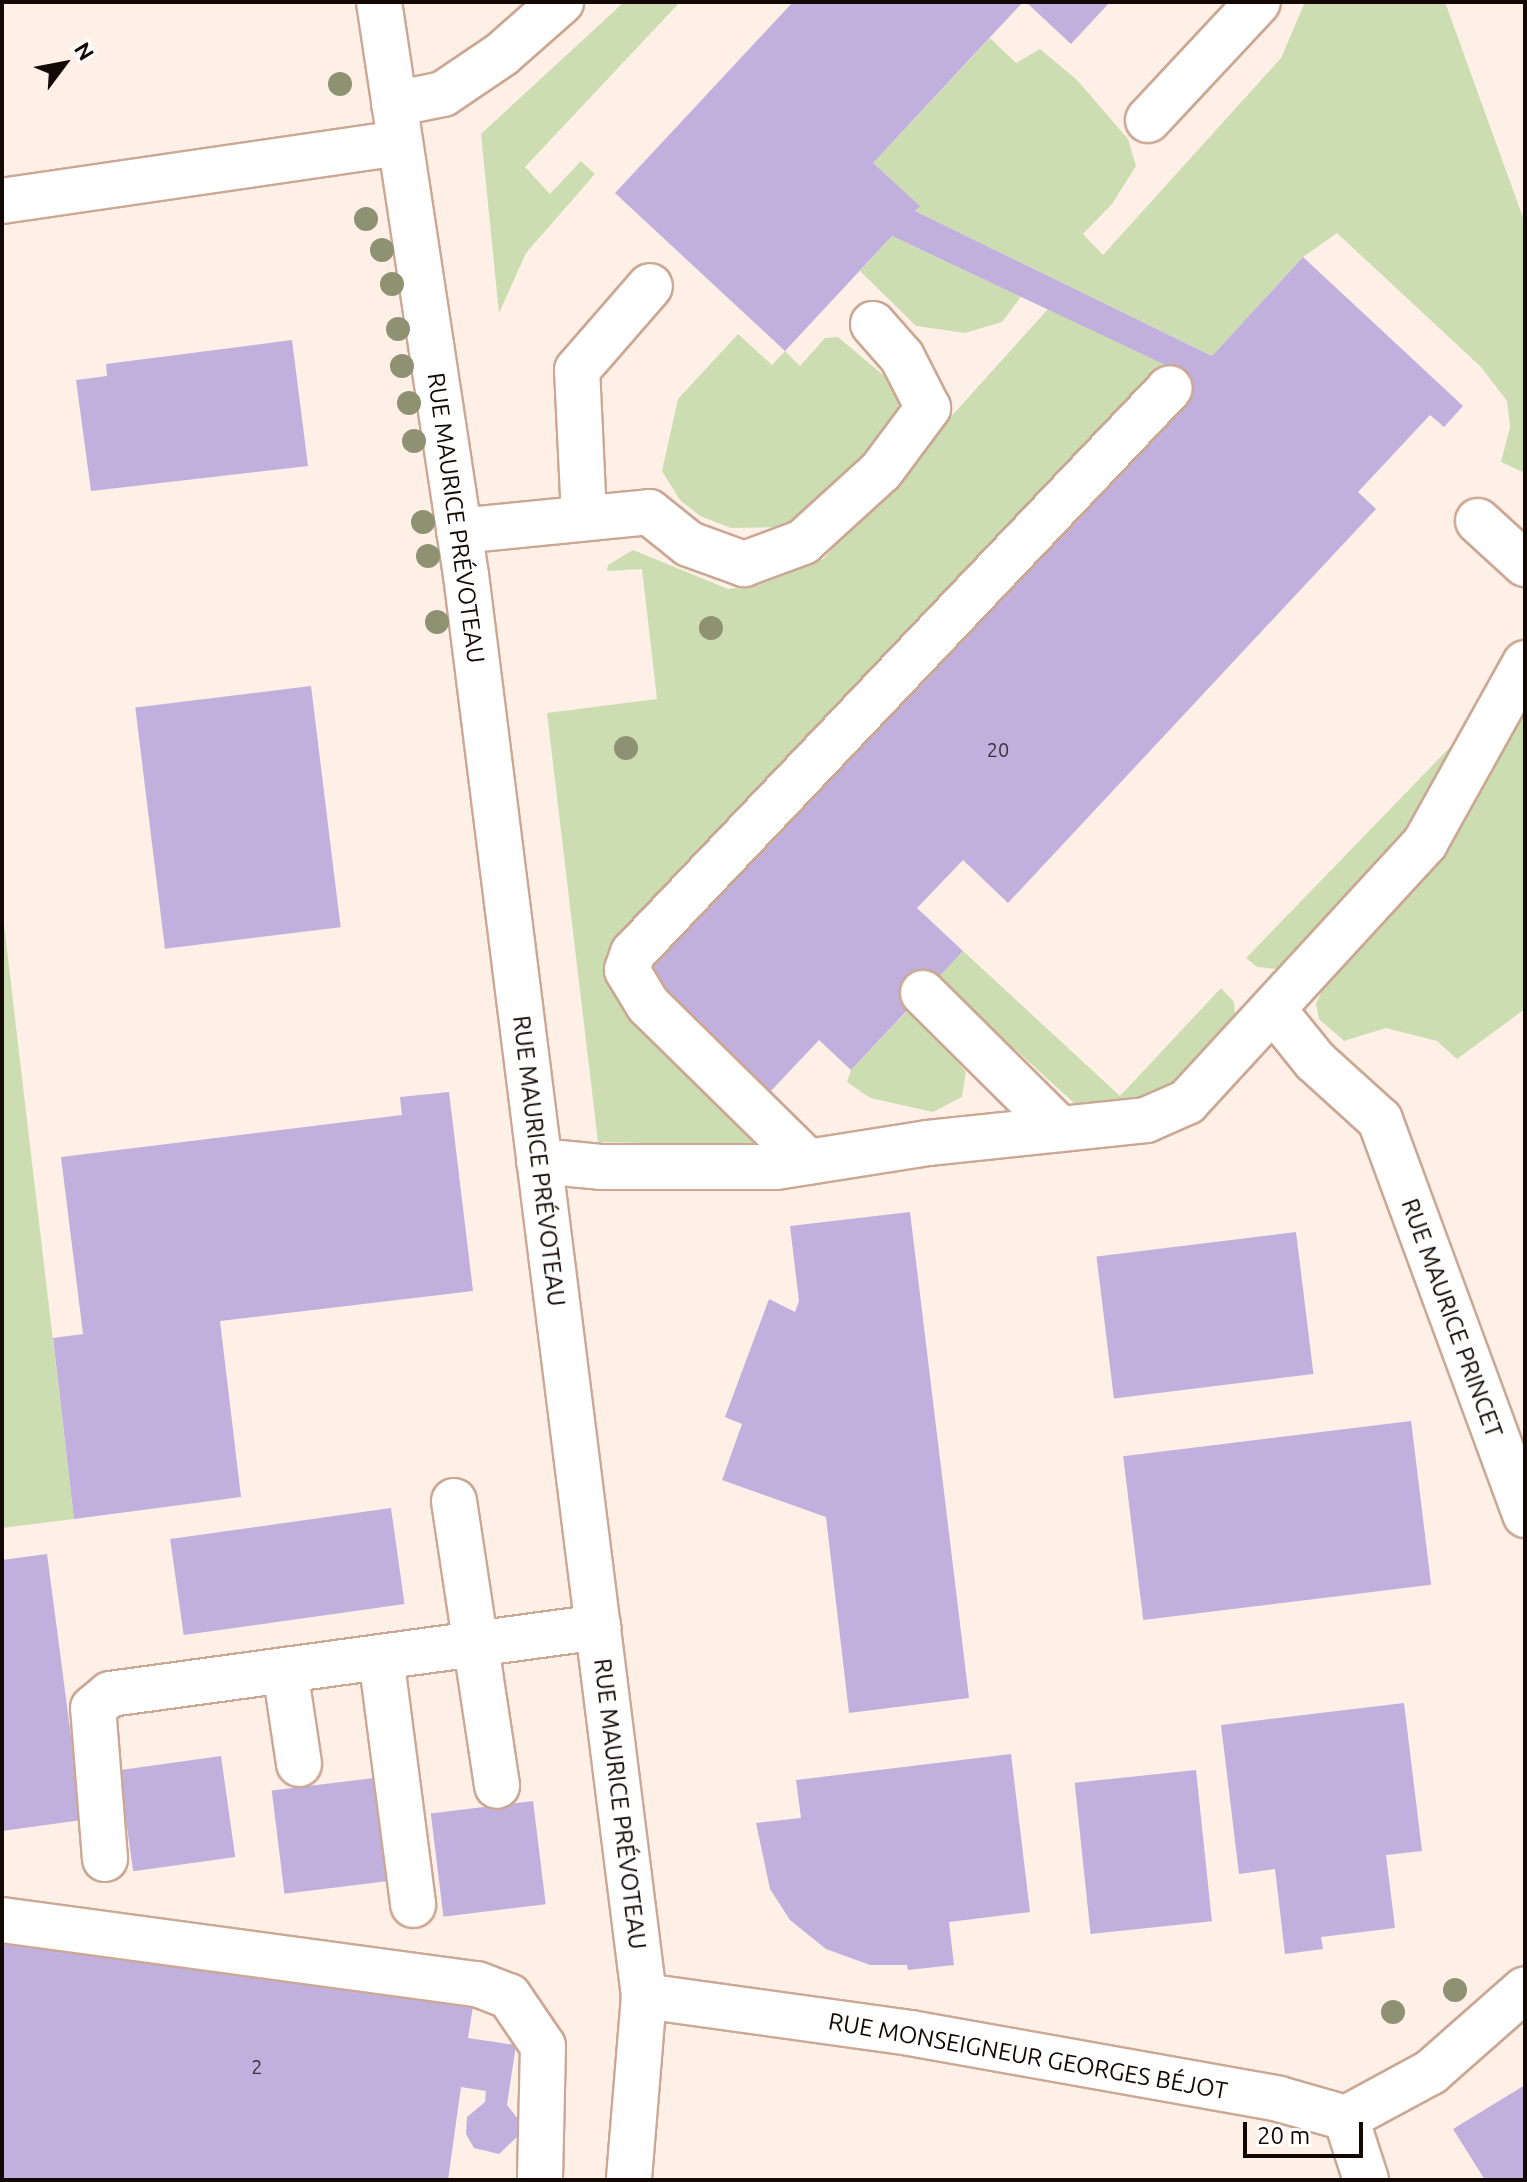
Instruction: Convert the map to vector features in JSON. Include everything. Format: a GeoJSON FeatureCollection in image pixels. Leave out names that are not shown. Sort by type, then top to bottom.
{"type":"FeatureCollection","features":[{"type":"Feature","properties":{"kind":"street","name":"RUE MAURICE PRÉVOTEAU"},"geometry":{"type":"LineString","coordinates":[[379,2],[459,531],[644,1996],[629,2180]]}},
{"type":"Feature","properties":{"kind":"street"},"geometry":{"type":"LineString","coordinates":[[2,201],[397,124],[502,54],[561,2]]}},
{"type":"Feature","properties":{"kind":"street"},"geometry":{"type":"LineString","coordinates":[[1148,120],[1258,2]]}},
{"type":"Feature","properties":{"kind":"street"},"geometry":{"type":"LineString","coordinates":[[584,517],[577,370],[650,286]]}},
{"type":"Feature","properties":{"kind":"street"},"geometry":{"type":"LineString","coordinates":[[459,531],[649,512],[689,544],[744,564],[803,542],[881,471],[928,408],[902,357],[873,324]]}},
{"type":"Feature","properties":{"kind":"street"},"geometry":{"type":"LineString","coordinates":[[808,1162],[648,1005],[627,970],[633,953],[1170,388]]}},
{"type":"Feature","properties":{"kind":"street"},"geometry":{"type":"LineString","coordinates":[[1478,521],[1525,564]]}},
{"type":"Feature","properties":{"kind":"street"},"geometry":{"type":"LineString","coordinates":[[539,1161],[601,1167],[776,1167],[1146,1120],[1187,1102],[1425,843],[1525,663]]}},
{"type":"Feature","properties":{"kind":"street"},"geometry":{"type":"LineString","coordinates":[[923,993],[1060,1129]]}},
{"type":"Feature","properties":{"kind":"street","name":"RUE MAURICE PRINCET"},"geometry":{"type":"LineString","coordinates":[[1273,1009],[1315,1061],[1380,1120],[1525,1515]]}},
{"type":"Feature","properties":{"kind":"street"},"geometry":{"type":"LineString","coordinates":[[454,1501],[479,1644],[497,1786]]}},
{"type":"Feature","properties":{"kind":"street"},"geometry":{"type":"LineString","coordinates":[[105,1859],[93,1708],[110,1694],[598,1627]]}},
{"type":"Feature","properties":{"kind":"street"},"geometry":{"type":"LineString","coordinates":[[381,1657],[413,1905]]}},
{"type":"Feature","properties":{"kind":"street"},"geometry":{"type":"LineString","coordinates":[[285,1670],[299,1764]]}},
{"type":"Feature","properties":{"kind":"street"},"geometry":{"type":"LineString","coordinates":[[2,1920],[477,1984],[509,1996],[543,2046],[540,2180]]}},
{"type":"Feature","properties":{"kind":"street"},"geometry":{"type":"LineString","coordinates":[[1366,2180],[1346,2118],[1431,2072],[1525,1989]]}},
{"type":"Feature","properties":{"kind":"street","name":"RUE MONSEIGNEUR GEORGES BÉJOT"},"geometry":{"type":"LineString","coordinates":[[644,1996],[910,2033],[1279,2099],[1346,2118]]}},
{"type":"Feature","properties":{"kind":"green space"},"geometry":{"type":"Polygon","coordinates":[[[624,2],[680,2],[525,167],[550,194],[581,161],[595,174],[526,253],[499,313],[481,134],[624,2]]]}},
{"type":"Feature","properties":{"kind":"green space"},"geometry":{"type":"Polygon","coordinates":[[[1305,2],[1445,2],[1525,223],[1525,473],[1501,462],[1510,427],[1507,401],[1481,367],[1337,233],[1303,257],[1212,356],[915,211],[919,206],[873,163],[990,38],[1016,63],[1040,49],[1077,80],[1128,139],[1136,166],[1112,204],[1083,234],[1103,255],[1281,58],[1305,2]]]}},
{"type":"Feature","properties":{"kind":"green space"},"geometry":{"type":"Polygon","coordinates":[[[892,236],[1021,297],[1002,322],[965,333],[916,326],[860,271],[892,236]]]}},
{"type":"Feature","properties":{"kind":"green space"},"geometry":{"type":"Polygon","coordinates":[[[1048,309],[1173,368],[642,912],[770,1146],[598,1142],[547,713],[657,699],[642,569],[607,571],[608,565],[633,550],[728,589],[756,586],[823,559],[1048,309]]]}},
{"type":"Feature","properties":{"kind":"green space"},"geometry":{"type":"Polygon","coordinates":[[[738,334],[772,365],[785,351],[800,366],[825,338],[838,337],[888,379],[899,402],[892,439],[817,515],[784,527],[731,528],[700,516],[680,500],[662,471],[678,399],[738,334]]]}},
{"type":"Feature","properties":{"kind":"green space"},"geometry":{"type":"Polygon","coordinates":[[[1525,705],[1525,1009],[1457,1059],[1437,1041],[1386,1028],[1344,1041],[1319,1019],[1316,1004],[1330,972],[1525,705]]]}},
{"type":"Feature","properties":{"kind":"green space"},"geometry":{"type":"Polygon","coordinates":[[[1457,740],[1455,760],[1403,843],[1294,959],[1277,969],[1257,967],[1246,958],[1457,740]]]}},
{"type":"Feature","properties":{"kind":"green space"},"geometry":{"type":"Polygon","coordinates":[[[2,908],[74,1519],[2,1528],[2,908]]]}},
{"type":"Feature","properties":{"kind":"green space"},"geometry":{"type":"Polygon","coordinates":[[[963,951],[1120,1096],[1221,988],[1234,1002],[1235,1016],[1228,1032],[1172,1088],[1107,1112],[1074,1103],[937,978],[963,951]]]}},
{"type":"Feature","properties":{"kind":"green space"},"geometry":{"type":"Polygon","coordinates":[[[910,1008],[966,1072],[962,1097],[933,1112],[870,1098],[847,1082],[851,1070],[910,1008]]]}},
{"type":"Feature","properties":{"kind":"building"},"geometry":{"type":"Polygon","coordinates":[[[793,2],[1023,2],[873,163],[920,206],[915,211],[1212,356],[1303,257],[1463,406],[1444,427],[1430,415],[1358,492],[1376,509],[1008,903],[963,860],[917,908],[963,951],[851,1070],[819,1040],[769,1093],[635,973],[1191,377],[892,236],[785,351],[615,193],[793,2]]]}},
{"type":"Feature","properties":{"kind":"building"},"geometry":{"type":"Polygon","coordinates":[[[1026,2],[1110,2],[1071,44],[1026,2]]]}},
{"type":"Feature","properties":{"kind":"building"},"geometry":{"type":"Polygon","coordinates":[[[292,340],[308,466],[91,491],[76,380],[107,376],[106,364],[292,340]]]}},
{"type":"Feature","properties":{"kind":"building"},"geometry":{"type":"Polygon","coordinates":[[[311,686],[341,927],[165,949],[135,708],[311,686]]]}},
{"type":"Feature","properties":{"kind":"building"},"geometry":{"type":"Polygon","coordinates":[[[449,1092],[473,1291],[220,1321],[241,1497],[74,1519],[53,1338],[83,1334],[61,1157],[402,1115],[400,1097],[449,1092]]]}},
{"type":"Feature","properties":{"kind":"building"},"geometry":{"type":"Polygon","coordinates":[[[910,1212],[969,1698],[849,1713],[826,1517],[722,1480],[742,1424],[725,1417],[769,1299],[795,1312],[799,1301],[790,1226],[910,1212]]]}},
{"type":"Feature","properties":{"kind":"building"},"geometry":{"type":"Polygon","coordinates":[[[1296,1232],[1313,1374],[1114,1398],[1096,1256],[1296,1232]]]}},
{"type":"Feature","properties":{"kind":"building"},"geometry":{"type":"Polygon","coordinates":[[[1411,1421],[1431,1585],[1143,1620],[1123,1456],[1411,1421]]]}},
{"type":"Feature","properties":{"kind":"building"},"geometry":{"type":"Polygon","coordinates":[[[391,1508],[404,1604],[184,1635],[170,1539],[391,1508]]]}},
{"type":"Feature","properties":{"kind":"building"},"geometry":{"type":"Polygon","coordinates":[[[47,1554],[82,1820],[2,1831],[2,1560],[47,1554]]]}},
{"type":"Feature","properties":{"kind":"building"},"geometry":{"type":"Polygon","coordinates":[[[1404,1703],[1422,1851],[1386,1855],[1395,1928],[1321,1937],[1323,1949],[1285,1954],[1275,1869],[1239,1874],[1221,1725],[1404,1703]]]}},
{"type":"Feature","properties":{"kind":"building"},"geometry":{"type":"Polygon","coordinates":[[[1011,1754],[1030,1912],[949,1922],[954,1965],[908,1970],[907,1965],[870,1965],[826,1949],[790,1920],[770,1889],[756,1823],[801,1818],[796,1780],[1011,1754]]]}},
{"type":"Feature","properties":{"kind":"building"},"geometry":{"type":"Polygon","coordinates":[[[221,1756],[235,1857],[133,1871],[119,1770],[221,1756]]]}},
{"type":"Feature","properties":{"kind":"building"},"geometry":{"type":"Polygon","coordinates":[[[1196,1770],[1212,1921],[1091,1934],[1075,1783],[1196,1770]]]}},
{"type":"Feature","properties":{"kind":"building"},"geometry":{"type":"Polygon","coordinates":[[[374,1778],[387,1881],[284,1894],[272,1791],[374,1778]]]}},
{"type":"Feature","properties":{"kind":"building"},"geometry":{"type":"Polygon","coordinates":[[[533,1801],[546,1904],[443,1917],[431,1814],[533,1801]]]}},
{"type":"Feature","properties":{"kind":"building"},"geometry":{"type":"Polygon","coordinates":[[[2,1928],[474,2000],[468,2038],[516,2045],[507,2105],[518,2119],[518,2136],[499,2154],[474,2148],[466,2134],[467,2117],[485,2102],[486,2091],[461,2087],[448,2180],[2,2180],[2,1928]]]}},
{"type":"Feature","properties":{"kind":"building"},"geometry":{"type":"Polygon","coordinates":[[[1525,2085],[1525,2180],[1485,2180],[1453,2129],[1525,2085]]]}}]}
